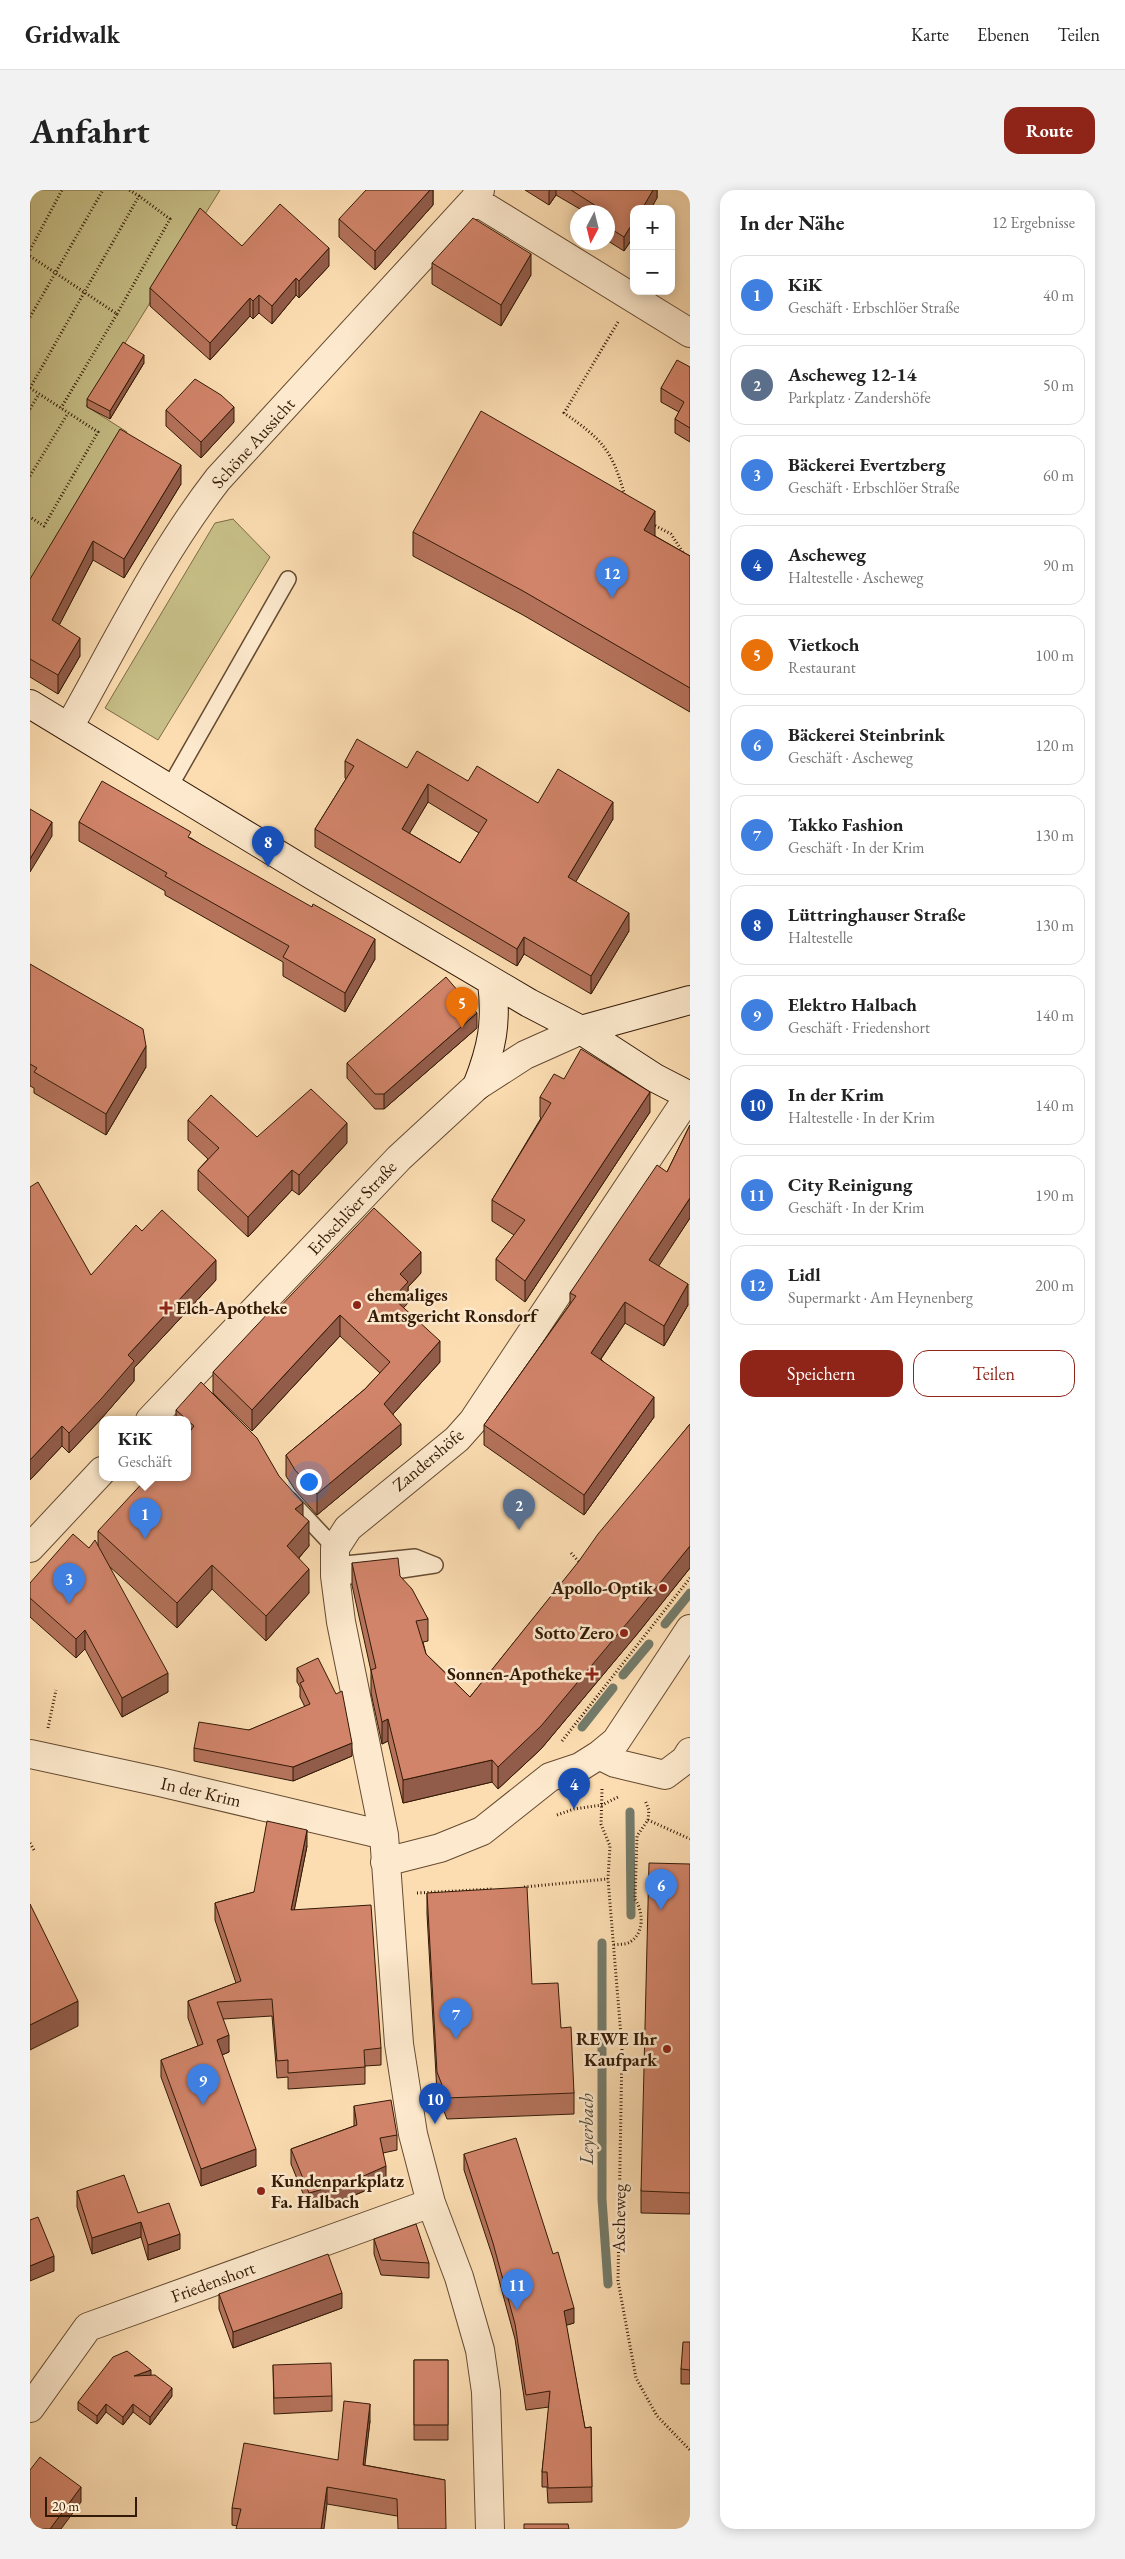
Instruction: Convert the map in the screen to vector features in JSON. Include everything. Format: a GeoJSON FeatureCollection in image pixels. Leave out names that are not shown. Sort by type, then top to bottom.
{"type":"FeatureCollection","features":[{"type":"Feature","properties":{"kind":"street"},"geometry":{"type":"LineString","coordinates":[[477,195],[632,298],[690,333]]}},
{"type":"Feature","properties":{"kind":"street","name":"Schöne Aussicht"},"geometry":{"type":"LineString","coordinates":[[69,727],[177,536],[198,505],[218,479],[477,195]]}},
{"type":"Feature","properties":{"kind":"street"},"geometry":{"type":"LineString","coordinates":[[30,704],[492,982],[581,1030],[655,1078],[690,1096]]}},
{"type":"Feature","properties":{"kind":"street"},"geometry":{"type":"LineString","coordinates":[[478,1086],[490,1051],[494,1029],[492,982]]}},
{"type":"Feature","properties":{"kind":"street","name":"Erbschlöer Straße"},"geometry":{"type":"LineString","coordinates":[[155,1416],[193,1387],[399,1158],[478,1086],[525,1055],[581,1030],[690,1000]]}},
{"type":"Feature","properties":{"kind":"street","name":"Zandershöfe"},"geometry":{"type":"LineString","coordinates":[[335,1563],[348,1528],[462,1433],[473,1421],[690,1096]]}},
{"type":"Feature","properties":{"kind":"street"},"geometry":{"type":"LineString","coordinates":[[30,1548],[99,1474]]}},
{"type":"Feature","properties":{"kind":"street"},"geometry":{"type":"LineString","coordinates":[[335,1563],[341,1622],[384,1835],[401,2053],[413,2134],[431,2203],[459,2277],[480,2350],[486,2392],[490,2529]]}},
{"type":"Feature","properties":{"kind":"street"},"geometry":{"type":"LineString","coordinates":[[385,1862],[440,1848],[482,1831],[550,1777],[580,1767],[594,1759],[616,1741],[690,1629]]}},
{"type":"Feature","properties":{"kind":"street"},"geometry":{"type":"LineString","coordinates":[[594,1759],[665,1775],[684,1760],[690,1752]]}},
{"type":"Feature","properties":{"kind":"street","name":"In der Krim"},"geometry":{"type":"LineString","coordinates":[[30,1754],[160,1782],[384,1835]]}},
{"type":"Feature","properties":{"kind":"street","name":"Friedenshort"},"geometry":{"type":"LineString","coordinates":[[30,2408],[88,2327],[431,2203]]}},
{"type":"Feature","properties":{"kind":"lane"},"geometry":{"type":"LineString","coordinates":[[169,788],[288,579]]}},
{"type":"Feature","properties":{"kind":"lane"},"geometry":{"type":"LineString","coordinates":[[282,1488],[335,1563],[388,1572],[435,1565],[415,1557],[335,1563]]}},
{"type":"Feature","properties":{"kind":"path"},"geometry":{"type":"LineString","coordinates":[[30,250],[62,190]]}},
{"type":"Feature","properties":{"kind":"path"},"geometry":{"type":"LineString","coordinates":[[30,317],[103,190]]}},
{"type":"Feature","properties":{"kind":"path"},"geometry":{"type":"LineString","coordinates":[[61,408],[117,314],[170,219],[129,190]]}},
{"type":"Feature","properties":{"kind":"path"},"geometry":{"type":"LineString","coordinates":[[30,517],[44,526],[98,432],[30,388],[139,196]]}},
{"type":"Feature","properties":{"kind":"path"},"geometry":{"type":"LineString","coordinates":[[30,256],[117,314]]}},
{"type":"Feature","properties":{"kind":"path"},"geometry":{"type":"LineString","coordinates":[[628,504],[622,482],[605,446],[589,430],[564,413],[632,298]]}},
{"type":"Feature","properties":{"kind":"path"},"geometry":{"type":"LineString","coordinates":[[30,409],[39,394]]}},
{"type":"Feature","properties":{"kind":"path"},"geometry":{"type":"LineString","coordinates":[[30,476],[68,413]]}},
{"type":"Feature","properties":{"kind":"path"},"geometry":{"type":"LineString","coordinates":[[646,521],[671,534],[690,560]]}},
{"type":"Feature","properties":{"kind":"path"},"geometry":{"type":"LineString","coordinates":[[571,1553],[585,1568]]}},
{"type":"Feature","properties":{"kind":"path"},"geometry":{"type":"LineString","coordinates":[[550,1777],[556,1750],[565,1736],[690,1578]]}},
{"type":"Feature","properties":{"kind":"path"},"geometry":{"type":"LineString","coordinates":[[49,1723],[56,1690]]}},
{"type":"Feature","properties":{"kind":"path","name":"Ascheweg"},"geometry":{"type":"LineString","coordinates":[[594,1759],[603,1790],[601,1824],[610,1846],[608,1879],[622,2048],[618,2281],[636,2378],[657,2416],[690,2450]]}},
{"type":"Feature","properties":{"kind":"path"},"geometry":{"type":"LineString","coordinates":[[557,1815],[574,1809],[602,1805],[624,1795]]}},
{"type":"Feature","properties":{"kind":"path"},"geometry":{"type":"LineString","coordinates":[[614,1945],[629,1943],[638,1933],[642,1921],[640,1907],[634,1899],[637,1836],[648,1820],[649,1810],[645,1800],[638,1797]]}},
{"type":"Feature","properties":{"kind":"path"},"geometry":{"type":"LineString","coordinates":[[648,1820],[690,1838]]}},
{"type":"Feature","properties":{"kind":"path"},"geometry":{"type":"LineString","coordinates":[[30,1843],[34,1850]]}},
{"type":"Feature","properties":{"kind":"path"},"geometry":{"type":"LineString","coordinates":[[523,1887],[608,1879]]}},
{"type":"Feature","properties":{"kind":"path"},"geometry":{"type":"LineString","coordinates":[[388,1895],[494,1889]]}},
{"type":"Feature","properties":{"kind":"shaded area"},"geometry":{"type":"Polygon","coordinates":[[[30,190],[220,190],[86,406],[127,432],[30,599],[30,190]]]}},
{"type":"Feature","properties":{"kind":"shaded area"},"geometry":{"type":"Polygon","coordinates":[[[233,519],[270,557],[158,740],[105,708],[215,523],[233,519]]]}},
{"type":"Feature","properties":{"kind":"building"},"geometry":{"type":"Polygon","coordinates":[[[366,190],[430,190],[375,251],[339,219],[366,190]]]}},
{"type":"Feature","properties":{"kind":"building"},"geometry":{"type":"Polygon","coordinates":[[[571,190],[653,190],[644,205],[630,205],[630,227],[624,237],[615,231],[615,205],[594,205],[571,190]]]}},
{"type":"Feature","properties":{"kind":"building"},"geometry":{"type":"Polygon","coordinates":[[[280,204],[329,248],[299,281],[296,278],[272,306],[259,295],[253,301],[250,298],[210,343],[150,288],[200,208],[242,246],[280,204]]]}},
{"type":"Feature","properties":{"kind":"building"},"geometry":{"type":"Polygon","coordinates":[[[473,218],[531,254],[501,305],[432,263],[473,218]]]}},
{"type":"Feature","properties":{"kind":"building"},"geometry":{"type":"Polygon","coordinates":[[[123,342],[144,355],[110,411],[87,399],[123,342]]]}},
{"type":"Feature","properties":{"kind":"building"},"geometry":{"type":"Polygon","coordinates":[[[677,360],[690,367],[690,428],[675,419],[684,402],[661,388],[677,360]]]}},
{"type":"Feature","properties":{"kind":"building"},"geometry":{"type":"Polygon","coordinates":[[[195,379],[221,395],[234,407],[201,442],[166,410],[195,379]]]}},
{"type":"Feature","properties":{"kind":"building"},"geometry":{"type":"Polygon","coordinates":[[[481,411],[655,511],[644,530],[690,556],[690,688],[523,591],[413,532],[481,411]]]}},
{"type":"Feature","properties":{"kind":"building"},"geometry":{"type":"Polygon","coordinates":[[[120,429],[181,465],[124,559],[93,541],[52,620],[80,638],[58,675],[30,659],[30,579],[120,429]]]}},
{"type":"Feature","properties":{"kind":"building"},"geometry":{"type":"Polygon","coordinates":[[[357,739],[407,768],[417,751],[468,781],[477,766],[538,803],[558,769],[613,802],[568,877],[629,913],[591,976],[524,937],[517,949],[315,829],[354,766],[345,761],[357,739]],[[428,784],[402,829],[460,863],[487,820],[428,784]]]}},
{"type":"Feature","properties":{"kind":"building"},"geometry":{"type":"Polygon","coordinates":[[[102,781],[191,832],[188,837],[312,907],[313,904],[375,939],[345,993],[283,957],[289,946],[165,876],[167,873],[79,822],[102,781]]]}},
{"type":"Feature","properties":{"kind":"building"},"geometry":{"type":"Polygon","coordinates":[[[30,809],[52,822],[30,859],[30,809]]]}},
{"type":"Feature","properties":{"kind":"building"},"geometry":{"type":"Polygon","coordinates":[[[30,964],[143,1029],[146,1046],[106,1114],[34,1072],[37,1068],[30,1064],[30,964]]]}},
{"type":"Feature","properties":{"kind":"building"},"geometry":{"type":"Polygon","coordinates":[[[446,977],[477,1013],[384,1094],[375,1094],[347,1063],[446,977]]]}},
{"type":"Feature","properties":{"kind":"building"},"geometry":{"type":"Polygon","coordinates":[[[581,1049],[650,1092],[525,1281],[496,1259],[525,1220],[492,1200],[551,1103],[540,1097],[554,1074],[564,1079],[581,1049]]]}},
{"type":"Feature","properties":{"kind":"building"},"geometry":{"type":"Polygon","coordinates":[[[311,1089],[347,1123],[299,1175],[292,1170],[248,1217],[198,1170],[219,1148],[188,1120],[211,1095],[257,1137],[311,1089]]]}},
{"type":"Feature","properties":{"kind":"building"},"geometry":{"type":"Polygon","coordinates":[[[690,1125],[690,1198],[649,1260],[688,1284],[664,1326],[625,1302],[591,1353],[654,1397],[584,1495],[484,1425],[576,1296],[570,1293],[657,1165],[667,1172],[690,1125]]]}},
{"type":"Feature","properties":{"kind":"building"},"geometry":{"type":"Polygon","coordinates":[[[38,1182],[91,1275],[136,1225],[142,1231],[162,1210],[216,1260],[128,1355],[134,1361],[101,1399],[69,1433],[62,1426],[30,1460],[30,1187],[38,1182]]]}},
{"type":"Feature","properties":{"kind":"building"},"geometry":{"type":"Polygon","coordinates":[[[374,1208],[421,1252],[400,1274],[408,1282],[393,1298],[440,1341],[384,1404],[401,1424],[317,1494],[295,1470],[286,1455],[365,1389],[390,1362],[340,1315],[252,1410],[213,1372],[271,1310],[274,1313],[374,1208]]]}},
{"type":"Feature","properties":{"kind":"building"},"geometry":{"type":"Polygon","coordinates":[[[201,1382],[257,1438],[279,1476],[303,1503],[295,1509],[309,1521],[287,1546],[309,1569],[266,1616],[212,1565],[177,1603],[98,1531],[144,1481],[191,1481],[191,1430],[194,1426],[191,1423],[191,1416],[183,1416],[176,1410],[201,1382]]]}},
{"type":"Feature","properties":{"kind":"building"},"geometry":{"type":"Polygon","coordinates":[[[690,1424],[690,1546],[541,1726],[498,1767],[492,1760],[403,1780],[388,1719],[382,1722],[371,1670],[376,1668],[352,1563],[398,1558],[400,1576],[412,1589],[428,1619],[416,1621],[426,1654],[470,1697],[579,1561],[598,1534],[690,1424]]]}},
{"type":"Feature","properties":{"kind":"building"},"geometry":{"type":"Polygon","coordinates":[[[73,1534],[89,1548],[95,1540],[168,1673],[122,1698],[85,1630],[76,1639],[30,1598],[30,1583],[73,1534]]]}},
{"type":"Feature","properties":{"kind":"building"},"geometry":{"type":"Polygon","coordinates":[[[318,1658],[336,1694],[342,1691],[352,1743],[293,1767],[194,1748],[199,1722],[249,1730],[310,1704],[300,1683],[304,1681],[297,1668],[318,1658]]]}},
{"type":"Feature","properties":{"kind":"building"},"geometry":{"type":"Polygon","coordinates":[[[267,1821],[307,1830],[291,1910],[371,1905],[381,2048],[364,2050],[365,2067],[288,2073],[288,2060],[277,2061],[272,1999],[217,2002],[229,2035],[217,2040],[256,2149],[201,2169],[161,2060],[203,2044],[188,2001],[241,1981],[215,1903],[254,1892],[267,1821]]]}},
{"type":"Feature","properties":{"kind":"building","name":"REWE Ihr Kaufpark"},"geometry":{"type":"Polygon","coordinates":[[[649,1863],[690,1864],[690,2193],[641,2191],[649,1863]]]}},
{"type":"Feature","properties":{"kind":"building"},"geometry":{"type":"Polygon","coordinates":[[[527,1887],[532,1984],[558,1983],[561,2028],[571,2027],[574,2093],[447,2098],[437,2072],[427,1893],[527,1887]]]}},
{"type":"Feature","properties":{"kind":"building"},"geometry":{"type":"Polygon","coordinates":[[[30,1904],[78,2001],[30,2025],[30,1904]]]}},
{"type":"Feature","properties":{"kind":"building"},"geometry":{"type":"Polygon","coordinates":[[[391,2100],[397,2135],[380,2138],[386,2166],[350,2182],[309,2193],[291,2149],[357,2125],[354,2106],[391,2100]]]}},
{"type":"Feature","properties":{"kind":"building"},"geometry":{"type":"Polygon","coordinates":[[[516,2138],[553,2254],[558,2252],[574,2308],[564,2311],[585,2428],[591,2427],[592,2487],[548,2488],[547,2472],[542,2472],[550,2391],[526,2395],[515,2324],[493,2243],[464,2154],[516,2138]]]}},
{"type":"Feature","properties":{"kind":"building"},"geometry":{"type":"Polygon","coordinates":[[[124,2175],[138,2213],[169,2203],[180,2234],[148,2245],[141,2222],[92,2238],[77,2191],[124,2175]]]}},
{"type":"Feature","properties":{"kind":"building"},"geometry":{"type":"Polygon","coordinates":[[[38,2217],[54,2256],[30,2266],[30,2220],[38,2217]]]}},
{"type":"Feature","properties":{"kind":"building"},"geometry":{"type":"Polygon","coordinates":[[[416,2224],[429,2263],[381,2260],[374,2239],[416,2224]]]}},
{"type":"Feature","properties":{"kind":"building"},"geometry":{"type":"Polygon","coordinates":[[[328,2254],[342,2293],[233,2332],[219,2294],[328,2254]]]}},
{"type":"Feature","properties":{"kind":"building"},"geometry":{"type":"Polygon","coordinates":[[[683,2342],[690,2342],[690,2370],[681,2369],[683,2342]]]}},
{"type":"Feature","properties":{"kind":"building"},"geometry":{"type":"Polygon","coordinates":[[[127,2351],[151,2370],[134,2376],[155,2375],[172,2388],[150,2417],[133,2404],[123,2417],[106,2404],[97,2416],[78,2402],[113,2357],[127,2351]]]}},
{"type":"Feature","properties":{"kind":"building"},"geometry":{"type":"Polygon","coordinates":[[[414,2360],[448,2360],[448,2425],[414,2425],[414,2360]]]}},
{"type":"Feature","properties":{"kind":"building"},"geometry":{"type":"Polygon","coordinates":[[[331,2363],[332,2396],[274,2398],[273,2365],[331,2363]]]}},
{"type":"Feature","properties":{"kind":"building"},"geometry":{"type":"Polygon","coordinates":[[[344,2401],[370,2404],[363,2465],[445,2480],[446,2529],[398,2529],[397,2499],[327,2487],[321,2529],[236,2529],[241,2509],[232,2508],[244,2443],[338,2460],[344,2401]]]}},
{"type":"Feature","properties":{"kind":"building"},"geometry":{"type":"Polygon","coordinates":[[[40,2457],[81,2487],[50,2529],[30,2529],[30,2470],[40,2457]]]}},
{"type":"Feature","properties":{"kind":"building"},"geometry":{"type":"Polygon","coordinates":[[[524,2524],[568,2524],[569,2529],[524,2529],[524,2524]]]}},
{"type":"Feature","properties":{"kind":"waterway","name":"Leyerbach"},"geometry":{"type":"LineString","coordinates":[[665,1624],[690,1593]]}},
{"type":"Feature","properties":{"kind":"waterway","name":"Leyerbach"},"geometry":{"type":"LineString","coordinates":[[623,1675],[649,1644]]}},
{"type":"Feature","properties":{"kind":"waterway","name":"Leyerbach"},"geometry":{"type":"LineString","coordinates":[[582,1727],[613,1688]]}},
{"type":"Feature","properties":{"kind":"waterway","name":"Leyerbach"},"geometry":{"type":"LineString","coordinates":[[630,1812],[631,1915]]}},
{"type":"Feature","properties":{"kind":"waterway","name":"Leyerbach"},"geometry":{"type":"LineString","coordinates":[[602,1943],[602,2199],[608,2284]]}},
{"type":"Feature","properties":{"kind":"place","name":"Lidl"},"geometry":{"type":"Point","coordinates":[612,598]}},
{"type":"Feature","properties":{"kind":"place","name":"Lüttringhauser Straße"},"geometry":{"type":"Point","coordinates":[268,867]}},
{"type":"Feature","properties":{"kind":"place","name":"Vietkoch"},"geometry":{"type":"Point","coordinates":[462,1028]}},
{"type":"Feature","properties":{"kind":"place","name":"ehemaliges Amtsgericht Ronsdorf"},"geometry":{"type":"Point","coordinates":[357,1305]}},
{"type":"Feature","properties":{"kind":"place","name":"Elch-Apotheke"},"geometry":{"type":"Point","coordinates":[166,1308]}},
{"type":"Feature","properties":{"kind":"place","name":"Ascheweg 12-14"},"geometry":{"type":"Point","coordinates":[519,1530]}},
{"type":"Feature","properties":{"kind":"place","name":"KiK"},"geometry":{"type":"Point","coordinates":[145,1539]}},
{"type":"Feature","properties":{"kind":"place","name":"Apollo-Optik"},"geometry":{"type":"Point","coordinates":[663,1588]}},
{"type":"Feature","properties":{"kind":"place","name":"Bäckerei Evertzberg"},"geometry":{"type":"Point","coordinates":[69,1604]}},
{"type":"Feature","properties":{"kind":"place","name":"Sotto Zero"},"geometry":{"type":"Point","coordinates":[624,1633]}},
{"type":"Feature","properties":{"kind":"place","name":"Sonnen-Apotheke"},"geometry":{"type":"Point","coordinates":[592,1674]}},
{"type":"Feature","properties":{"kind":"place","name":"Ascheweg"},"geometry":{"type":"Point","coordinates":[574,1809]}},
{"type":"Feature","properties":{"kind":"place","name":"Bäckerei Steinbrink"},"geometry":{"type":"Point","coordinates":[661,1910]}},
{"type":"Feature","properties":{"kind":"place","name":"Takko Fashion"},"geometry":{"type":"Point","coordinates":[456,2039]}},
{"type":"Feature","properties":{"kind":"place","name":"REWE Ihr Kaufpark"},"geometry":{"type":"Point","coordinates":[667,2049]}},
{"type":"Feature","properties":{"kind":"place","name":"Elektro Halbach"},"geometry":{"type":"Point","coordinates":[203,2105]}},
{"type":"Feature","properties":{"kind":"place","name":"In der Krim"},"geometry":{"type":"Point","coordinates":[435,2124]}},
{"type":"Feature","properties":{"kind":"place","name":"Kundenparkplatz Fa. Halbach"},"geometry":{"type":"Point","coordinates":[261,2191]}},
{"type":"Feature","properties":{"kind":"place","name":"City Reinigung"},"geometry":{"type":"Point","coordinates":[517,2310]}}]}
